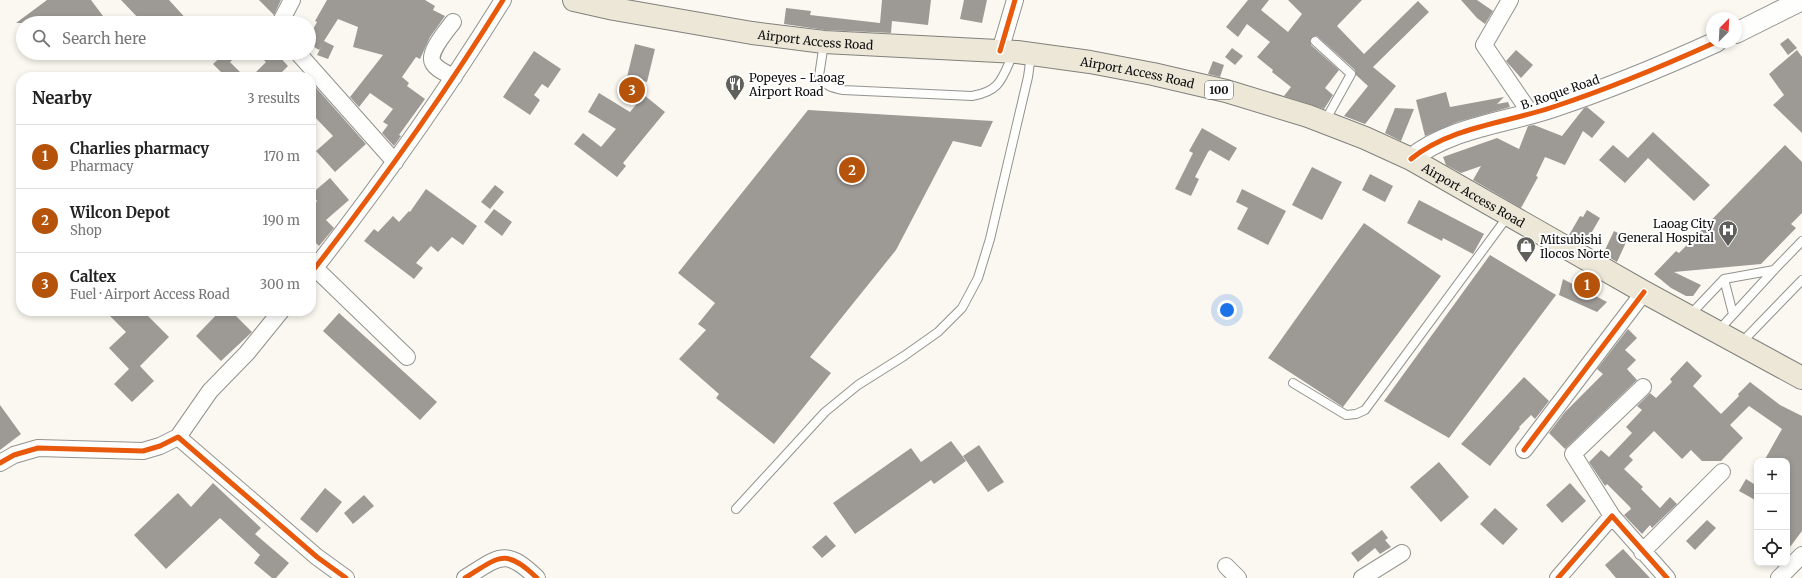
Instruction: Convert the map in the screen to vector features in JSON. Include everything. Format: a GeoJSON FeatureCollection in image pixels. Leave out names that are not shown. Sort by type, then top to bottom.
{"type":"FeatureCollection","features":[{"type":"Feature","properties":{"kind":"main road","name":"Airport Access Road"},"geometry":{"type":"LineString","coordinates":[[574,0],[614,9],[752,33],[824,42],[1015,52],[1090,62],[1160,75],[1226,92],[1325,122],[1411,159],[1688,317],[1802,378]]}},
{"type":"Feature","properties":{"kind":"street"},"geometry":{"type":"LineString","coordinates":[[284,16],[292,0]]}},
{"type":"Feature","properties":{"kind":"street"},"geometry":{"type":"LineString","coordinates":[[316,266],[396,162],[454,77],[503,0]]}},
{"type":"Feature","properties":{"kind":"street"},"geometry":{"type":"LineString","coordinates":[[1015,0],[1015,52]]}},
{"type":"Feature","properties":{"kind":"street"},"geometry":{"type":"LineString","coordinates":[[1510,0],[1484,45],[1531,114]]}},
{"type":"Feature","properties":{"kind":"street"},"geometry":{"type":"LineString","coordinates":[[1742,30],[1802,0]]}},
{"type":"Feature","properties":{"kind":"street"},"geometry":{"type":"LineString","coordinates":[[453,22],[434,48],[431,58],[433,64],[439,69],[454,77]]}},
{"type":"Feature","properties":{"kind":"street","name":"B. Roque Road"},"geometry":{"type":"LineString","coordinates":[[1411,159],[1421,151],[1453,136],[1531,114],[1592,93],[1706,46]]}},
{"type":"Feature","properties":{"kind":"street"},"geometry":{"type":"LineString","coordinates":[[304,60],[315,72]]}},
{"type":"Feature","properties":{"kind":"street"},"geometry":{"type":"LineString","coordinates":[[316,73],[396,162]]}},
{"type":"Feature","properties":{"kind":"street"},"geometry":{"type":"LineString","coordinates":[[316,273],[407,357]]}},
{"type":"Feature","properties":{"kind":"street"},"geometry":{"type":"LineString","coordinates":[[1524,450],[1644,292]]}},
{"type":"Feature","properties":{"kind":"street"},"geometry":{"type":"LineString","coordinates":[[0,464],[14,455],[38,448],[143,451],[160,446],[178,437],[210,391],[247,353],[277,316]]}},
{"type":"Feature","properties":{"kind":"street"},"geometry":{"type":"LineString","coordinates":[[1643,387],[1573,454],[1612,516],[1642,552],[1667,578]]}},
{"type":"Feature","properties":{"kind":"street"},"geometry":{"type":"LineString","coordinates":[[178,437],[317,557],[346,578]]}},
{"type":"Feature","properties":{"kind":"street"},"geometry":{"type":"LineString","coordinates":[[1642,552],[1722,472]]}},
{"type":"Feature","properties":{"kind":"street"},"geometry":{"type":"LineString","coordinates":[[1558,578],[1612,516]]}},
{"type":"Feature","properties":{"kind":"street"},"geometry":{"type":"LineString","coordinates":[[1362,578],[1402,553]]}},
{"type":"Feature","properties":{"kind":"street"},"geometry":{"type":"LineString","coordinates":[[1779,578],[1802,555]]}},
{"type":"Feature","properties":{"kind":"street"},"geometry":{"type":"LineString","coordinates":[[465,578],[496,558],[506,557],[515,560],[526,567],[537,578]]}},
{"type":"Feature","properties":{"kind":"street"},"geometry":{"type":"LineString","coordinates":[[1226,566],[1238,578]]}},
{"type":"Feature","properties":{"kind":"lane"},"geometry":{"type":"LineString","coordinates":[[1315,41],[1351,74],[1325,122]]}},
{"type":"Feature","properties":{"kind":"lane"},"geometry":{"type":"LineString","coordinates":[[824,42],[819,76],[823,82],[831,88],[843,90],[972,96],[987,94],[996,87],[1015,52]]}},
{"type":"Feature","properties":{"kind":"lane"},"geometry":{"type":"LineString","coordinates":[[736,509],[824,412],[858,385],[904,356],[938,332],[962,308],[978,278],[990,240],[1028,77],[1015,52]]}},
{"type":"Feature","properties":{"kind":"lane"},"geometry":{"type":"LineString","coordinates":[[1293,383],[1346,415],[1356,414],[1365,410],[1509,216]]}},
{"type":"Feature","properties":{"kind":"lane"},"geometry":{"type":"LineString","coordinates":[[1717,333],[1802,241]]}},
{"type":"Feature","properties":{"kind":"lane"},"geometry":{"type":"LineString","coordinates":[[1688,317],[1724,279],[1774,270]]}},
{"type":"Feature","properties":{"kind":"lane"},"geometry":{"type":"LineString","coordinates":[[1724,279],[1733,314]]}},
{"type":"Feature","properties":{"kind":"lane"},"geometry":{"type":"LineString","coordinates":[[1739,345],[1802,280]]}},
{"type":"Feature","properties":{"kind":"building"},"geometry":{"type":"Polygon","coordinates":[[[47,0],[91,0],[103,16],[25,16],[47,0]]]}},
{"type":"Feature","properties":{"kind":"building"},"geometry":{"type":"Polygon","coordinates":[[[121,0],[169,0],[184,16],[136,16],[121,0]]]}},
{"type":"Feature","properties":{"kind":"building"},"geometry":{"type":"Polygon","coordinates":[[[259,0],[281,0],[274,15],[259,0]]]}},
{"type":"Feature","properties":{"kind":"building"},"geometry":{"type":"Polygon","coordinates":[[[327,0],[425,0],[435,6],[433,10],[445,16],[430,37],[420,59],[416,57],[402,77],[409,83],[407,86],[425,99],[399,135],[401,136],[394,146],[382,133],[388,125],[383,122],[393,109],[370,93],[359,107],[350,97],[383,55],[353,47],[358,27],[338,19],[324,41],[334,46],[328,59],[317,55],[321,47],[319,50],[316,48],[316,19],[327,0]]]}},
{"type":"Feature","properties":{"kind":"building"},"geometry":{"type":"Polygon","coordinates":[[[882,0],[931,0],[928,25],[892,21],[891,33],[825,30],[784,24],[786,8],[811,11],[810,15],[880,23],[882,0]]]}},
{"type":"Feature","properties":{"kind":"building"},"geometry":{"type":"Polygon","coordinates":[[[964,0],[987,0],[982,23],[960,19],[964,0]]]}},
{"type":"Feature","properties":{"kind":"building"},"geometry":{"type":"Polygon","coordinates":[[[1248,0],[1269,0],[1261,10],[1288,32],[1302,14],[1288,0],[1362,0],[1337,26],[1364,54],[1418,1],[1429,12],[1373,67],[1396,86],[1365,124],[1344,116],[1368,86],[1356,75],[1355,70],[1317,36],[1311,38],[1311,45],[1339,70],[1325,88],[1333,95],[1324,109],[1284,96],[1291,87],[1272,72],[1273,70],[1257,57],[1270,42],[1247,24],[1238,37],[1226,27],[1248,0]]]}},
{"type":"Feature","properties":{"kind":"building"},"geometry":{"type":"Polygon","coordinates":[[[1461,0],[1477,0],[1493,11],[1485,24],[1477,18],[1461,0]]]}},
{"type":"Feature","properties":{"kind":"building"},"geometry":{"type":"Polygon","coordinates":[[[1788,38],[1797,48],[1788,55],[1780,44],[1788,38]]]}},
{"type":"Feature","properties":{"kind":"building"},"geometry":{"type":"Polygon","coordinates":[[[635,44],[655,49],[647,82],[627,77],[635,44]]]}},
{"type":"Feature","properties":{"kind":"building"},"geometry":{"type":"Polygon","coordinates":[[[1232,48],[1243,56],[1235,65],[1225,57],[1232,48]]]}},
{"type":"Feature","properties":{"kind":"building"},"geometry":{"type":"Polygon","coordinates":[[[1516,50],[1533,65],[1521,78],[1506,61],[1516,50]]]}},
{"type":"Feature","properties":{"kind":"building"},"geometry":{"type":"Polygon","coordinates":[[[1797,50],[1802,57],[1802,133],[1773,105],[1784,95],[1769,74],[1797,50]]]}},
{"type":"Feature","properties":{"kind":"building"},"geometry":{"type":"Polygon","coordinates":[[[534,51],[561,69],[548,88],[542,84],[534,95],[540,100],[530,115],[503,97],[534,51]]]}},
{"type":"Feature","properties":{"kind":"building"},"geometry":{"type":"Polygon","coordinates":[[[217,60],[232,60],[230,62],[240,72],[221,72],[213,64],[217,60]]]}},
{"type":"Feature","properties":{"kind":"building"},"geometry":{"type":"Polygon","coordinates":[[[264,60],[282,60],[288,66],[282,72],[256,72],[266,62],[264,60]]]}},
{"type":"Feature","properties":{"kind":"building"},"geometry":{"type":"Polygon","coordinates":[[[1213,61],[1224,65],[1220,77],[1208,74],[1213,61]]]}},
{"type":"Feature","properties":{"kind":"building"},"geometry":{"type":"Polygon","coordinates":[[[316,88],[366,144],[335,172],[316,151],[333,136],[316,118],[316,88]]]}},
{"type":"Feature","properties":{"kind":"building"},"geometry":{"type":"Polygon","coordinates":[[[1446,92],[1450,107],[1504,97],[1497,104],[1508,102],[1510,107],[1457,122],[1425,136],[1416,100],[1446,92]]]}},
{"type":"Feature","properties":{"kind":"building"},"geometry":{"type":"Polygon","coordinates":[[[599,93],[630,112],[644,95],[665,112],[623,163],[626,166],[617,177],[574,144],[583,133],[601,147],[616,129],[588,112],[599,93]]]}},
{"type":"Feature","properties":{"kind":"building"},"geometry":{"type":"Polygon","coordinates":[[[1587,107],[1605,122],[1592,138],[1583,131],[1565,165],[1545,157],[1536,176],[1538,177],[1521,208],[1473,180],[1481,166],[1461,173],[1446,165],[1443,157],[1497,138],[1519,149],[1528,126],[1534,125],[1562,136],[1584,108],[1587,107]]]}},
{"type":"Feature","properties":{"kind":"building"},"geometry":{"type":"Polygon","coordinates":[[[1395,108],[1414,109],[1401,141],[1385,133],[1395,108]]]}},
{"type":"Feature","properties":{"kind":"building"},"geometry":{"type":"Polygon","coordinates":[[[808,110],[993,121],[981,147],[953,141],[896,250],[810,357],[831,373],[774,444],[716,398],[719,394],[679,359],[706,330],[698,324],[715,303],[678,273],[808,110]]]}},
{"type":"Feature","properties":{"kind":"building"},"geometry":{"type":"Polygon","coordinates":[[[1202,128],[1237,148],[1229,161],[1210,150],[1208,152],[1195,177],[1199,179],[1191,196],[1175,189],[1193,153],[1189,151],[1202,128]]]}},
{"type":"Feature","properties":{"kind":"building"},"geometry":{"type":"Polygon","coordinates":[[[1653,132],[1710,185],[1694,201],[1648,158],[1625,183],[1599,160],[1613,145],[1628,158],[1653,132]]]}},
{"type":"Feature","properties":{"kind":"building"},"geometry":{"type":"Polygon","coordinates":[[[1785,145],[1802,162],[1802,213],[1791,224],[1796,228],[1761,264],[1674,272],[1701,285],[1693,296],[1686,296],[1671,288],[1654,274],[1676,251],[1679,253],[1785,145]]]}},
{"type":"Feature","properties":{"kind":"building"},"geometry":{"type":"Polygon","coordinates":[[[1312,167],[1342,182],[1322,220],[1292,205],[1312,167]]]}},
{"type":"Feature","properties":{"kind":"building"},"geometry":{"type":"Polygon","coordinates":[[[1370,174],[1393,186],[1385,202],[1362,190],[1370,174]]]}},
{"type":"Feature","properties":{"kind":"building"},"geometry":{"type":"Polygon","coordinates":[[[330,178],[349,200],[326,220],[334,228],[319,246],[316,243],[316,190],[330,178]]]}},
{"type":"Feature","properties":{"kind":"building"},"geometry":{"type":"Polygon","coordinates":[[[495,185],[504,192],[490,209],[481,202],[495,185]]]}},
{"type":"Feature","properties":{"kind":"building"},"geometry":{"type":"Polygon","coordinates":[[[426,189],[477,226],[463,245],[452,237],[438,252],[431,246],[416,263],[423,268],[414,279],[364,241],[374,229],[378,232],[393,216],[399,222],[409,211],[410,212],[426,189]]]}},
{"type":"Feature","properties":{"kind":"building"},"geometry":{"type":"Polygon","coordinates":[[[1242,189],[1286,211],[1268,245],[1237,229],[1248,208],[1236,202],[1242,189]]]}},
{"type":"Feature","properties":{"kind":"building"},"geometry":{"type":"Polygon","coordinates":[[[1419,200],[1484,234],[1473,254],[1443,238],[1442,241],[1407,223],[1419,200]]]}},
{"type":"Feature","properties":{"kind":"building"},"geometry":{"type":"Polygon","coordinates":[[[494,209],[512,222],[502,236],[484,222],[494,209]]]}},
{"type":"Feature","properties":{"kind":"building"},"geometry":{"type":"Polygon","coordinates":[[[1587,210],[1600,218],[1585,244],[1569,235],[1580,216],[1583,217],[1587,210]]]}},
{"type":"Feature","properties":{"kind":"building"},"geometry":{"type":"Polygon","coordinates":[[[1364,223],[1441,276],[1343,407],[1268,358],[1364,223]]]}},
{"type":"Feature","properties":{"kind":"building"},"geometry":{"type":"Polygon","coordinates":[[[1614,231],[1628,238],[1617,262],[1603,254],[1614,231]]]}},
{"type":"Feature","properties":{"kind":"building"},"geometry":{"type":"Polygon","coordinates":[[[1490,255],[1556,295],[1449,438],[1384,401],[1490,255]]]}},
{"type":"Feature","properties":{"kind":"building"},"geometry":{"type":"Polygon","coordinates":[[[1563,279],[1607,302],[1597,312],[1559,295],[1563,279]]]}},
{"type":"Feature","properties":{"kind":"building"},"geometry":{"type":"Polygon","coordinates":[[[339,313],[437,402],[420,420],[323,331],[339,313]]]}},
{"type":"Feature","properties":{"kind":"building"},"geometry":{"type":"Polygon","coordinates":[[[110,316],[148,316],[169,337],[140,366],[154,381],[132,402],[114,384],[129,369],[109,348],[126,332],[110,316]]]}},
{"type":"Feature","properties":{"kind":"building"},"geometry":{"type":"Polygon","coordinates":[[[215,316],[236,316],[252,332],[221,361],[196,336],[215,316]]]}},
{"type":"Feature","properties":{"kind":"building"},"geometry":{"type":"Polygon","coordinates":[[[1628,329],[1637,338],[1625,350],[1636,360],[1627,369],[1637,380],[1565,449],[1549,433],[1565,412],[1603,374],[1597,369],[1628,329]]]}},
{"type":"Feature","properties":{"kind":"building"},"geometry":{"type":"Polygon","coordinates":[[[1687,361],[1702,376],[1693,386],[1721,414],[1739,396],[1738,394],[1750,382],[1780,405],[1802,416],[1802,531],[1790,547],[1790,458],[1766,458],[1782,429],[1749,406],[1730,425],[1743,438],[1721,461],[1702,461],[1691,450],[1682,459],[1654,431],[1629,456],[1633,460],[1624,469],[1643,487],[1641,489],[1660,508],[1670,497],[1677,504],[1652,528],[1650,525],[1642,534],[1624,515],[1631,509],[1630,507],[1607,484],[1605,486],[1589,462],[1601,450],[1609,457],[1632,433],[1626,427],[1642,410],[1637,406],[1650,393],[1656,398],[1672,382],[1670,379],[1687,361]]]}},
{"type":"Feature","properties":{"kind":"building"},"geometry":{"type":"Polygon","coordinates":[[[1524,377],[1549,401],[1535,419],[1531,415],[1519,427],[1520,428],[1490,466],[1461,444],[1524,377]]]}},
{"type":"Feature","properties":{"kind":"building"},"geometry":{"type":"Polygon","coordinates":[[[0,405],[21,434],[0,450],[0,405]]]}},
{"type":"Feature","properties":{"kind":"building"},"geometry":{"type":"Polygon","coordinates":[[[951,441],[966,461],[934,484],[931,480],[855,534],[833,503],[911,448],[921,462],[951,441]]]}},
{"type":"Feature","properties":{"kind":"building"},"geometry":{"type":"Polygon","coordinates":[[[979,445],[1004,482],[988,492],[963,456],[979,445]]]}},
{"type":"Feature","properties":{"kind":"building"},"geometry":{"type":"Polygon","coordinates":[[[1439,462],[1469,497],[1441,522],[1410,487],[1439,462]]]}},
{"type":"Feature","properties":{"kind":"building"},"geometry":{"type":"Polygon","coordinates":[[[1746,479],[1754,484],[1754,499],[1739,491],[1746,479]]]}},
{"type":"Feature","properties":{"kind":"building"},"geometry":{"type":"Polygon","coordinates":[[[213,483],[261,528],[255,534],[289,563],[276,578],[272,578],[254,563],[260,555],[220,518],[166,569],[134,535],[178,493],[191,507],[213,483]]]}},
{"type":"Feature","properties":{"kind":"building"},"geometry":{"type":"Polygon","coordinates":[[[1570,483],[1586,501],[1562,523],[1546,505],[1570,483]]]}},
{"type":"Feature","properties":{"kind":"building"},"geometry":{"type":"Polygon","coordinates":[[[325,488],[342,502],[317,533],[300,519],[325,488]]]}},
{"type":"Feature","properties":{"kind":"building"},"geometry":{"type":"Polygon","coordinates":[[[364,495],[374,506],[353,524],[344,513],[364,495]]]}},
{"type":"Feature","properties":{"kind":"building"},"geometry":{"type":"Polygon","coordinates":[[[1495,508],[1518,529],[1503,545],[1480,524],[1495,508]]]}},
{"type":"Feature","properties":{"kind":"building"},"geometry":{"type":"Polygon","coordinates":[[[1707,520],[1716,528],[1695,550],[1686,541],[1707,520]]]}},
{"type":"Feature","properties":{"kind":"building"},"geometry":{"type":"Polygon","coordinates":[[[1382,530],[1388,538],[1385,540],[1391,547],[1380,554],[1375,548],[1358,562],[1351,553],[1382,530]]]}},
{"type":"Feature","properties":{"kind":"building"},"geometry":{"type":"Polygon","coordinates":[[[826,535],[836,546],[822,558],[812,547],[826,535]]]}},
{"type":"Feature","properties":{"kind":"building"},"geometry":{"type":"Polygon","coordinates":[[[1623,549],[1650,578],[1616,578],[1605,565],[1623,549]]]}},
{"type":"Feature","properties":{"kind":"cycle path"},"geometry":{"type":"LineString","coordinates":[[316,267],[362,207],[411,139],[503,0]]}},
{"type":"Feature","properties":{"kind":"cycle path"},"geometry":{"type":"LineString","coordinates":[[1000,51],[1015,0]]}},
{"type":"Feature","properties":{"kind":"cycle path"},"geometry":{"type":"LineString","coordinates":[[1411,159],[1426,148],[1461,133],[1535,113],[1594,93],[1706,46]]}},
{"type":"Feature","properties":{"kind":"cycle path"},"geometry":{"type":"LineString","coordinates":[[1524,450],[1644,292]]}},
{"type":"Feature","properties":{"kind":"cycle path"},"geometry":{"type":"LineString","coordinates":[[0,463],[14,455],[38,448],[143,451],[160,446],[178,437],[317,557],[346,578]]}},
{"type":"Feature","properties":{"kind":"cycle path"},"geometry":{"type":"LineString","coordinates":[[1558,578],[1612,516],[1667,578]]}},
{"type":"Feature","properties":{"kind":"cycle path"},"geometry":{"type":"LineString","coordinates":[[465,578],[486,565],[502,558],[517,562],[537,578]]}},
{"type":"Feature","properties":{"kind":"place","name":"Caltex"},"geometry":{"type":"Point","coordinates":[632,90]}},
{"type":"Feature","properties":{"kind":"place","name":"Popeyes - Laoag Airport Road"},"geometry":{"type":"Point","coordinates":[735,101]}},
{"type":"Feature","properties":{"kind":"place","name":"Wilcon Depot"},"geometry":{"type":"Point","coordinates":[852,170]}},
{"type":"Feature","properties":{"kind":"place","name":"Laoag City General Hospital"},"geometry":{"type":"Point","coordinates":[1728,247]}},
{"type":"Feature","properties":{"kind":"place","name":"Mitsubishi Ilocos Norte"},"geometry":{"type":"Point","coordinates":[1526,263]}},
{"type":"Feature","properties":{"kind":"place","name":"Charlies pharmacy"},"geometry":{"type":"Point","coordinates":[1587,285]}}]}
